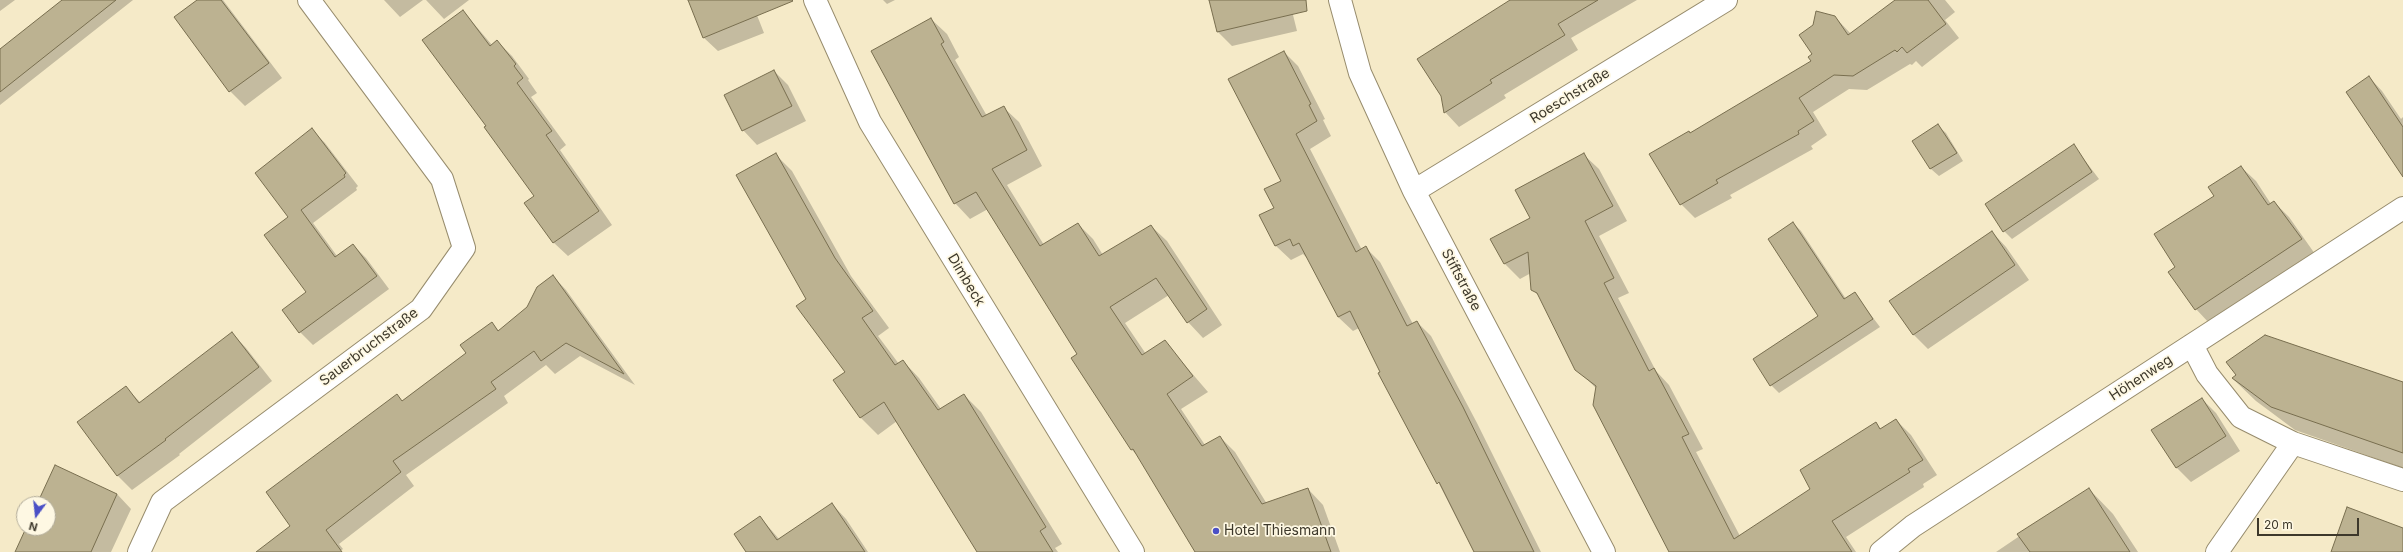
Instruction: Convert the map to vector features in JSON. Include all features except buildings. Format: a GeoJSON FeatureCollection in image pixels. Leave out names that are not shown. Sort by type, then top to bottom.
{"type":"FeatureCollection","features":[{"type":"Feature","properties":{"kind":"street","name":"Sauerbruchstraße"},"geometry":{"type":"LineString","coordinates":[[139,552],[162,502],[422,309],[464,248],[442,179],[309,0]]}},
{"type":"Feature","properties":{"kind":"street","name":"Dimbeck"},"geometry":{"type":"LineString","coordinates":[[815,0],[870,122],[1133,552]]}},
{"type":"Feature","properties":{"kind":"street","name":"Stiftstraße"},"geometry":{"type":"LineString","coordinates":[[1340,0],[1360,73],[1414,191],[1604,552]]}},
{"type":"Feature","properties":{"kind":"street","name":"Roeschstraße"},"geometry":{"type":"LineString","coordinates":[[1414,191],[1726,0]]}},
{"type":"Feature","properties":{"kind":"street","name":"Höhenweg"},"geometry":{"type":"LineString","coordinates":[[1881,552],[1913,526],[2403,208]]}},
{"type":"Feature","properties":{"kind":"street"},"geometry":{"type":"LineString","coordinates":[[2192,345],[2207,374],[2242,417],[2293,443],[2403,480]]}},
{"type":"Feature","properties":{"kind":"street"},"geometry":{"type":"LineString","coordinates":[[2217,552],[2293,443]]}},
{"type":"Feature","properties":{"kind":"place","name":"Hotel Thiesmann"},"geometry":{"type":"Point","coordinates":[1216,531]}}]}
